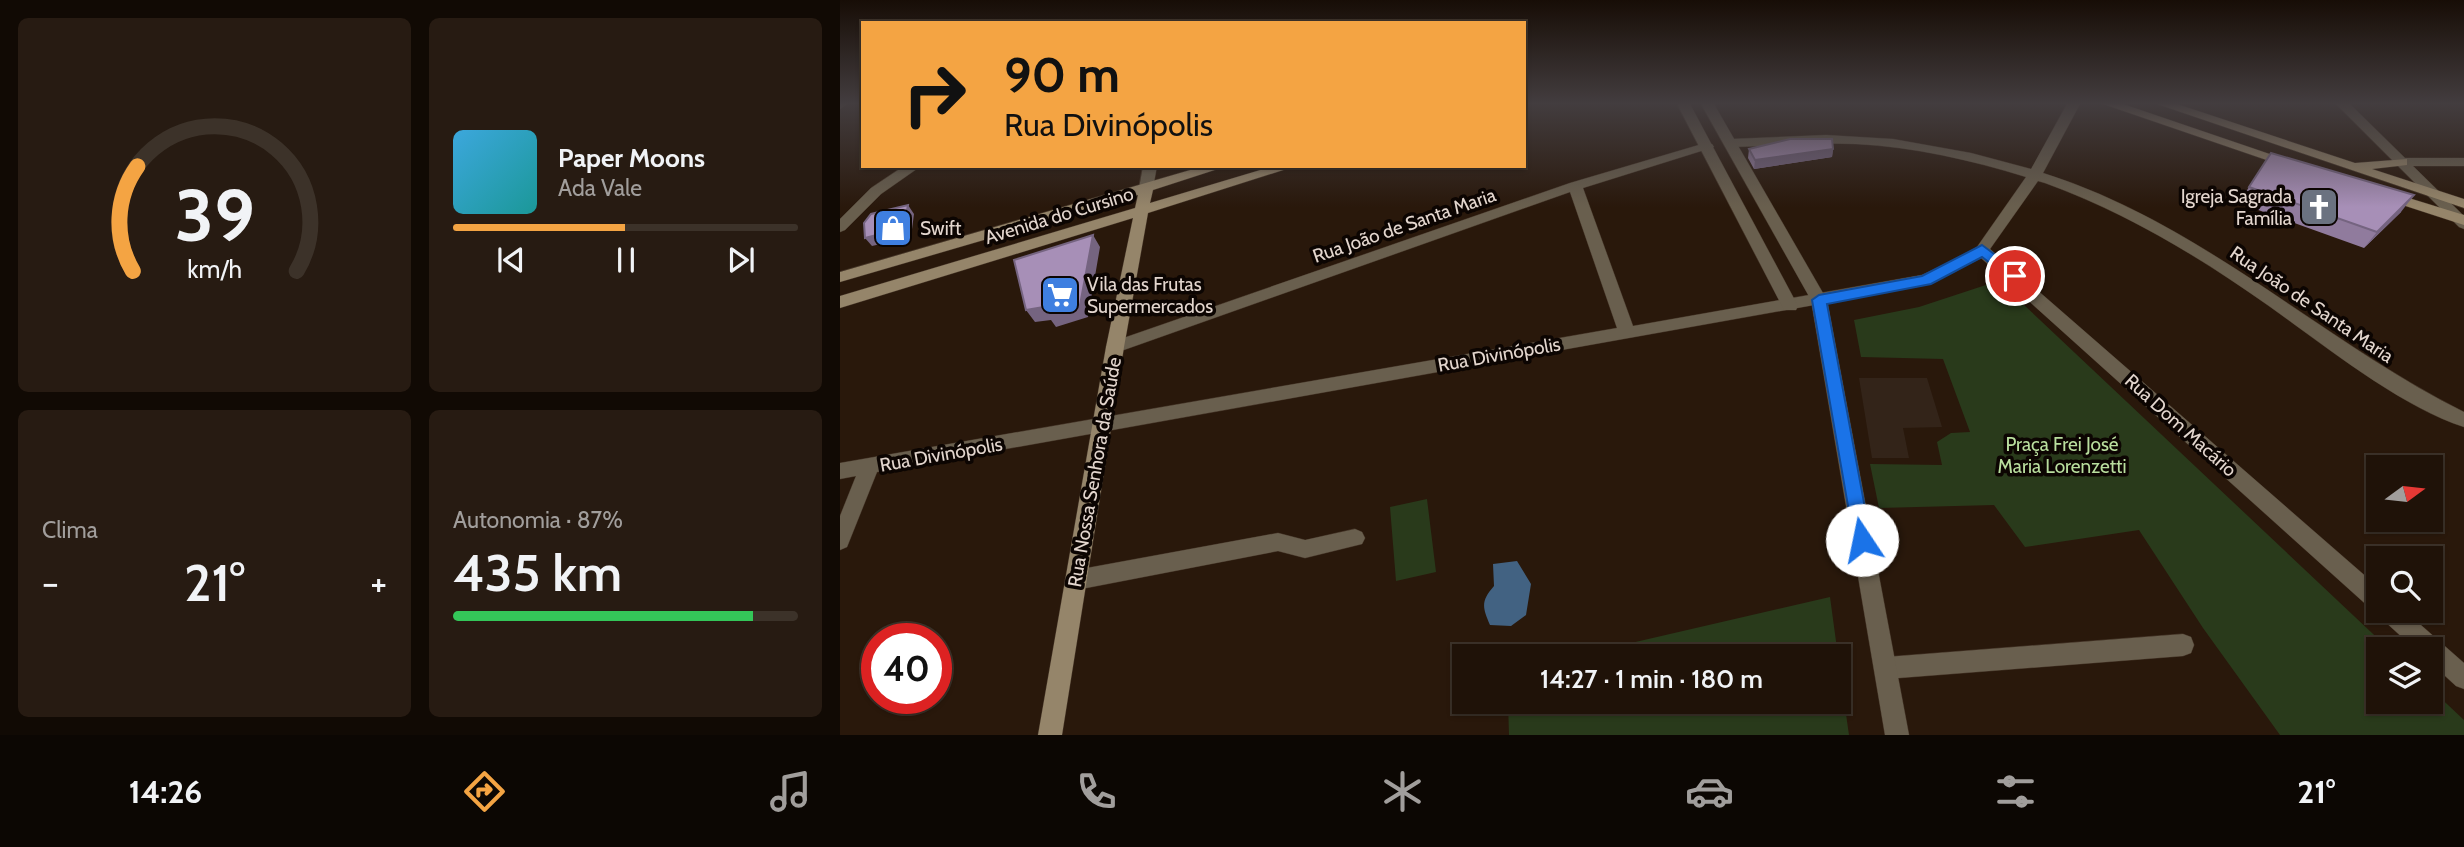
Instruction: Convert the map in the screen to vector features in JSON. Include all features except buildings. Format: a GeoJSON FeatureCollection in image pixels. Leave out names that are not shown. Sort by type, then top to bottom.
{"type":"FeatureCollection","features":[{"type":"Feature","properties":{"kind":"main road"},"geometry":{"type":"LineString","coordinates":[[2214,138],[2308,169]]}},
{"type":"Feature","properties":{"kind":"main road"},"geometry":{"type":"LineString","coordinates":[[2265,138],[2464,204]]}},
{"type":"Feature","properties":{"kind":"main road"},"geometry":{"type":"LineString","coordinates":[[2344,165],[2402,162]]}},
{"type":"Feature","properties":{"kind":"main road","name":"Avenida do Cursino"},"geometry":{"type":"LineString","coordinates":[[840,277],[1213,168]]}},
{"type":"Feature","properties":{"kind":"main road","name":"Avenida do Cursino"},"geometry":{"type":"LineString","coordinates":[[840,302],[1282,168]]}},
{"type":"Feature","properties":{"kind":"main road","name":"Rua Nossa Senhora da Saúde"},"geometry":{"type":"LineString","coordinates":[[1050,735],[1115,347],[1146,188]]}},
{"type":"Feature","properties":{"kind":"main road"},"geometry":{"type":"LineString","coordinates":[[2372,190],[2462,221]]}},
{"type":"Feature","properties":{"kind":"street"},"geometry":{"type":"LineString","coordinates":[[1702,138],[1790,306]]}},
{"type":"Feature","properties":{"kind":"street"},"geometry":{"type":"LineString","coordinates":[[1728,138],[1819,300],[1897,735]]}},
{"type":"Feature","properties":{"kind":"street","name":"Rua Divinópolis"},"geometry":{"type":"LineString","coordinates":[[840,471],[1926,280],[1965,262],[1982,250],[2034,176],[2055,138]]}},
{"type":"Feature","properties":{"kind":"street"},"geometry":{"type":"LineString","coordinates":[[2377,138],[2462,221]]}},
{"type":"Feature","properties":{"kind":"street","name":"Rua João de Santa Maria"},"geometry":{"type":"LineString","coordinates":[[1731,143],[1880,142],[1970,157],[2034,176],[2102,201],[2154,225],[2220,264],[2394,383],[2464,420]]}},
{"type":"Feature","properties":{"kind":"street","name":"Rua João de Santa Maria"},"geometry":{"type":"LineString","coordinates":[[1115,347],[1575,186],[1707,147]]}},
{"type":"Feature","properties":{"kind":"street"},"geometry":{"type":"LineString","coordinates":[[2402,162],[2464,162]]}},
{"type":"Feature","properties":{"kind":"street"},"geometry":{"type":"LineString","coordinates":[[840,227],[876,191],[911,168]]}},
{"type":"Feature","properties":{"kind":"street"},"geometry":{"type":"LineString","coordinates":[[1146,188],[1150,168]]}},
{"type":"Feature","properties":{"kind":"street"},"geometry":{"type":"LineString","coordinates":[[1575,186],[1627,332]]}},
{"type":"Feature","properties":{"kind":"street","name":"Rua Dom Macário"},"geometry":{"type":"LineString","coordinates":[[1982,250],[2366,590]]}},
{"type":"Feature","properties":{"kind":"street"},"geometry":{"type":"LineString","coordinates":[[840,541],[870,466]]}},
{"type":"Feature","properties":{"kind":"street"},"geometry":{"type":"LineString","coordinates":[[1076,580],[1278,542],[1305,549],[1355,538]]}},
{"type":"Feature","properties":{"kind":"street"},"geometry":{"type":"LineString","coordinates":[[2402,623],[2464,678]]}},
{"type":"Feature","properties":{"kind":"street"},"geometry":{"type":"LineString","coordinates":[[1886,668],[2183,645]]}},
{"type":"Feature","properties":{"kind":"shaded area"},"geometry":{"type":"Polygon","coordinates":[[[1859,378],[1927,378],[1942,427],[1903,428],[1909,458],[1872,458],[1859,378]]]}},
{"type":"Feature","properties":{"kind":"green space","name":"Praça Frei José Maria Lorenzetti"},"geometry":{"type":"Polygon","coordinates":[[[1992,283],[2023,304],[2376,637],[2366,637],[2366,714],[2443,714],[2443,700],[2464,720],[2464,735],[2280,735],[2203,628],[2139,530],[2025,547],[1994,505],[1879,508],[1870,464],[1942,465],[1937,442],[1951,433],[1970,432],[1943,359],[1861,357],[1854,320],[1919,307],[1992,283]]]}},
{"type":"Feature","properties":{"kind":"green space"},"geometry":{"type":"Polygon","coordinates":[[[1427,499],[1436,572],[1396,581],[1390,507],[1427,499]]]}},
{"type":"Feature","properties":{"kind":"green space"},"geometry":{"type":"Polygon","coordinates":[[[1830,597],[1836,644],[1627,644],[1830,597]]]}},
{"type":"Feature","properties":{"kind":"green space"},"geometry":{"type":"Polygon","coordinates":[[[1508,714],[1846,714],[1849,735],[1509,735],[1508,714]]]}},
{"type":"Feature","properties":{"kind":"water"},"geometry":{"type":"Polygon","coordinates":[[[1517,561],[1531,584],[1526,615],[1511,626],[1490,625],[1484,604],[1494,586],[1493,564],[1517,561]]]}},
{"type":"Feature","properties":{"kind":"place","name":"Igreja Sagrada Família"},"geometry":{"type":"Point","coordinates":[2319,207]}},
{"type":"Feature","properties":{"kind":"place","name":"Swift"},"geometry":{"type":"Point","coordinates":[893,228]}},
{"type":"Feature","properties":{"kind":"place","name":"Vila das Frutas Supermercados"},"geometry":{"type":"Point","coordinates":[1060,295]}},
{"type":"Feature","properties":{"kind":"route"},"geometry":{"type":"LineString","coordinates":[[1862,540],[1824,341],[1819,300],[1926,280],[1965,262],[1982,250],[2015,276]]}}]}
